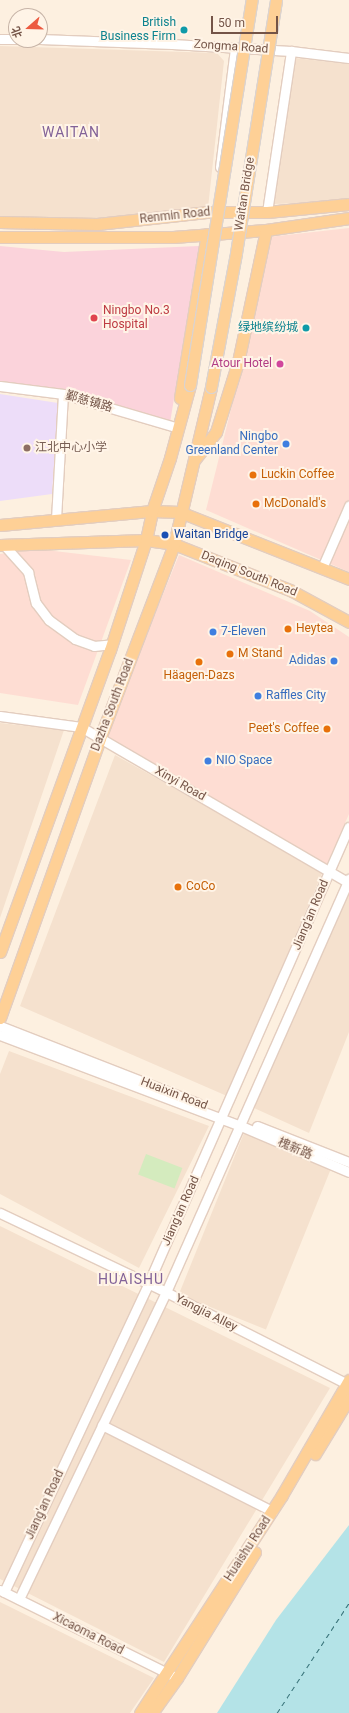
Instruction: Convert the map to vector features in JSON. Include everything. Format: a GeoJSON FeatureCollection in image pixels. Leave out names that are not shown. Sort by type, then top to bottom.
{"type":"FeatureCollection","features":[{"type":"Feature","properties":{"kind":"main road","name":"Waitan Bridge"},"geometry":{"type":"LineString","coordinates":[[190,384],[252,0]]}},
{"type":"Feature","properties":{"kind":"main road","name":"Waitan Bridge"},"geometry":{"type":"LineString","coordinates":[[211,387],[236,253],[276,0]]}},
{"type":"Feature","properties":{"kind":"main road","name":"Renmin Road"},"geometry":{"type":"LineString","coordinates":[[0,222],[97,224],[214,212],[267,212],[349,204]]}},
{"type":"Feature","properties":{"kind":"main road","name":"Renmin Road"},"geometry":{"type":"LineString","coordinates":[[0,237],[149,237],[207,234],[266,230],[349,218]]}},
{"type":"Feature","properties":{"kind":"main road"},"geometry":{"type":"LineString","coordinates":[[192,465],[216,432],[238,362],[266,230]]}},
{"type":"Feature","properties":{"kind":"main road"},"geometry":{"type":"LineString","coordinates":[[170,458],[207,234]]}},
{"type":"Feature","properties":{"kind":"main road","name":"Dazha South Road"},"geometry":{"type":"LineString","coordinates":[[0,952],[112,644],[146,540],[152,511],[170,458],[190,384]]}},
{"type":"Feature","properties":{"kind":"main road","name":"Dazha South Road"},"geometry":{"type":"LineString","coordinates":[[0,1018],[100,738],[174,544],[180,512],[211,387]]}},
{"type":"Feature","properties":{"kind":"main road"},"geometry":{"type":"LineString","coordinates":[[0,524],[152,511],[180,512],[349,579]]}},
{"type":"Feature","properties":{"kind":"main road","name":"Daqing South Road"},"geometry":{"type":"LineString","coordinates":[[1,544],[146,540],[174,544],[292,591],[349,622]]}},
{"type":"Feature","properties":{"kind":"main road","name":"Huaishu Road"},"geometry":{"type":"LineString","coordinates":[[152,1713],[172,1676],[348,1382]]}},
{"type":"Feature","properties":{"kind":"main road","name":"Huaishu Road"},"geometry":{"type":"LineString","coordinates":[[140,1713],[172,1676],[349,1398]]}},
{"type":"Feature","properties":{"kind":"street","name":"Zongma Road"},"geometry":{"type":"LineString","coordinates":[[48,39],[291,51],[349,58]]}},
{"type":"Feature","properties":{"kind":"street"},"geometry":{"type":"LineString","coordinates":[[214,212],[235,48]]}},
{"type":"Feature","properties":{"kind":"street"},"geometry":{"type":"LineString","coordinates":[[267,212],[291,51]]}},
{"type":"Feature","properties":{"kind":"street","name":"鄞慈镇路"},"geometry":{"type":"LineString","coordinates":[[0,386],[63,394],[175,427]]}},
{"type":"Feature","properties":{"kind":"street"},"geometry":{"type":"LineString","coordinates":[[56,519],[63,394]]}},
{"type":"Feature","properties":{"kind":"street"},"geometry":{"type":"LineString","coordinates":[[322,568],[349,506]]}},
{"type":"Feature","properties":{"kind":"street"},"geometry":{"type":"LineString","coordinates":[[1,544],[28,572],[36,603],[48,620],[76,639],[94,646],[112,644]]}},
{"type":"Feature","properties":{"kind":"street","name":"Xinyi Road"},"geometry":{"type":"LineString","coordinates":[[0,716],[81,726],[348,881]]}},
{"type":"Feature","properties":{"kind":"street","name":"Jiang'an Road"},"geometry":{"type":"LineString","coordinates":[[2,1591],[148,1284],[349,827]]}},
{"type":"Feature","properties":{"kind":"street","name":"Jiang'an Road"},"geometry":{"type":"LineString","coordinates":[[19,1599],[166,1292],[348,881]]}},
{"type":"Feature","properties":{"kind":"street","name":"Huaixin Road"},"geometry":{"type":"LineString","coordinates":[[0,1026],[223,1116]]}},
{"type":"Feature","properties":{"kind":"street","name":"Huaixin Road"},"geometry":{"type":"LineString","coordinates":[[0,1035],[349,1162]]}},
{"type":"Feature","properties":{"kind":"street","name":"槐新路"},"geometry":{"type":"LineString","coordinates":[[242,1123],[349,1172]]}},
{"type":"Feature","properties":{"kind":"street","name":"Yangjia Alley"},"geometry":{"type":"LineString","coordinates":[[0,1213],[166,1292],[348,1382]]}},
{"type":"Feature","properties":{"kind":"street"},"geometry":{"type":"LineString","coordinates":[[102,1425],[272,1511]]}},
{"type":"Feature","properties":{"kind":"street","name":"Xicaoma Road"},"geometry":{"type":"LineString","coordinates":[[2,1591],[172,1676]]}},
{"type":"Feature","properties":{"kind":"shaded area"},"geometry":{"type":"Polygon","coordinates":[[[0,46],[8,46],[8,48],[48,48],[217,53],[224,61],[208,208],[93,221],[0,219],[0,46]]]}},
{"type":"Feature","properties":{"kind":"shaded area"},"geometry":{"type":"Polygon","coordinates":[[[295,58],[349,64],[349,198],[324,202],[274,204],[295,58]]]}},
{"type":"Feature","properties":{"kind":"shaded area","name":"Ningbo Greenland Center"},"geometry":{"type":"Polygon","coordinates":[[[349,228],[349,572],[206,510],[239,377],[269,237],[349,228]]]}},
{"type":"Feature","properties":{"kind":"shaded area","name":"Ningbo No.3 Hospital"},"geometry":{"type":"Polygon","coordinates":[[[0,246],[64,252],[199,246],[170,423],[0,383],[0,246]]]}},
{"type":"Feature","properties":{"kind":"shaded area","name":"江北中心小学"},"geometry":{"type":"Polygon","coordinates":[[[0,394],[58,403],[52,494],[0,501],[0,394]]]}},
{"type":"Feature","properties":{"kind":"shaded area"},"geometry":{"type":"Polygon","coordinates":[[[37,549],[131,560],[78,705],[0,693],[0,554],[37,549]]]}},
{"type":"Feature","properties":{"kind":"shaded area"},"geometry":{"type":"Polygon","coordinates":[[[179,555],[310,611],[349,637],[349,814],[327,864],[105,736],[179,555]]]}},
{"type":"Feature","properties":{"kind":"shaded area"},"geometry":{"type":"Polygon","coordinates":[[[0,723],[64,730],[0,918],[0,723]]]}},
{"type":"Feature","properties":{"kind":"shaded area"},"geometry":{"type":"Polygon","coordinates":[[[115,755],[323,871],[227,1096],[20,1006],[115,755]]]}},
{"type":"Feature","properties":{"kind":"shaded area"},"geometry":{"type":"Polygon","coordinates":[[[349,890],[349,1032],[309,1133],[254,1108],[349,890]]]}},
{"type":"Feature","properties":{"kind":"shaded area"},"geometry":{"type":"Polygon","coordinates":[[[9,1051],[209,1126],[139,1268],[0,1194],[0,1074],[9,1051]]]}},
{"type":"Feature","properties":{"kind":"shaded area"},"geometry":{"type":"Polygon","coordinates":[[[244,1133],[331,1168],[266,1330],[179,1294],[244,1133]]]}},
{"type":"Feature","properties":{"kind":"shaded area"},"geometry":{"type":"Polygon","coordinates":[[[0,1226],[330,1388],[164,1662],[0,1579],[0,1226]]]}},
{"type":"Feature","properties":{"kind":"shaded area"},"geometry":{"type":"Polygon","coordinates":[[[0,1602],[154,1678],[130,1713],[0,1713],[0,1602]]]}},
{"type":"Feature","properties":{"kind":"green space"},"geometry":{"type":"Polygon","coordinates":[[[146,1154],[182,1168],[175,1189],[138,1175],[146,1154]]]}},
{"type":"Feature","properties":{"kind":"water"},"geometry":{"type":"Polygon","coordinates":[[[349,1525],[349,1713],[217,1713],[276,1620],[349,1525]]]}},
{"type":"Feature","properties":{"kind":"ferry route"},"geometry":{"type":"LineString","coordinates":[[277,1713],[349,1603]]}},
{"type":"Feature","properties":{"kind":"place","name":"British Business Firm"},"geometry":{"type":"Point","coordinates":[184,30]}},
{"type":"Feature","properties":{"kind":"place","name":"Ningbo No.3 Hospital"},"geometry":{"type":"Point","coordinates":[94,318]}},
{"type":"Feature","properties":{"kind":"place","name":"绿地缤纷城"},"geometry":{"type":"Point","coordinates":[306,328]}},
{"type":"Feature","properties":{"kind":"place","name":"Atour Hotel"},"geometry":{"type":"Point","coordinates":[280,364]}},
{"type":"Feature","properties":{"kind":"place","name":"Ningbo Greenland Center"},"geometry":{"type":"Point","coordinates":[286,444]}},
{"type":"Feature","properties":{"kind":"place","name":"江北中心小学"},"geometry":{"type":"Point","coordinates":[27,448]}},
{"type":"Feature","properties":{"kind":"place","name":"Luckin Coffee"},"geometry":{"type":"Point","coordinates":[253,475]}},
{"type":"Feature","properties":{"kind":"place","name":"McDonald's"},"geometry":{"type":"Point","coordinates":[256,504]}},
{"type":"Feature","properties":{"kind":"place","name":"Waitan Bridge"},"geometry":{"type":"Point","coordinates":[165,535]}},
{"type":"Feature","properties":{"kind":"place","name":"Heytea"},"geometry":{"type":"Point","coordinates":[288,629]}},
{"type":"Feature","properties":{"kind":"place","name":"7-Eleven"},"geometry":{"type":"Point","coordinates":[213,632]}},
{"type":"Feature","properties":{"kind":"place","name":"M Stand"},"geometry":{"type":"Point","coordinates":[230,654]}},
{"type":"Feature","properties":{"kind":"place","name":"Adidas"},"geometry":{"type":"Point","coordinates":[334,661]}},
{"type":"Feature","properties":{"kind":"place","name":"Häagen-Dazs"},"geometry":{"type":"Point","coordinates":[199,662]}},
{"type":"Feature","properties":{"kind":"place","name":"Raffles City"},"geometry":{"type":"Point","coordinates":[258,696]}},
{"type":"Feature","properties":{"kind":"place","name":"Peet's Coffee"},"geometry":{"type":"Point","coordinates":[327,729]}},
{"type":"Feature","properties":{"kind":"place","name":"NIO Space"},"geometry":{"type":"Point","coordinates":[208,761]}},
{"type":"Feature","properties":{"kind":"place","name":"CoCo"},"geometry":{"type":"Point","coordinates":[178,887]}},
{"type":"Feature","properties":{"kind":"district","name":"WAITAN"},"geometry":{"type":"Point","coordinates":[71,132]}},
{"type":"Feature","properties":{"kind":"district","name":"HUAISHU"},"geometry":{"type":"Point","coordinates":[131,1279]}}]}
